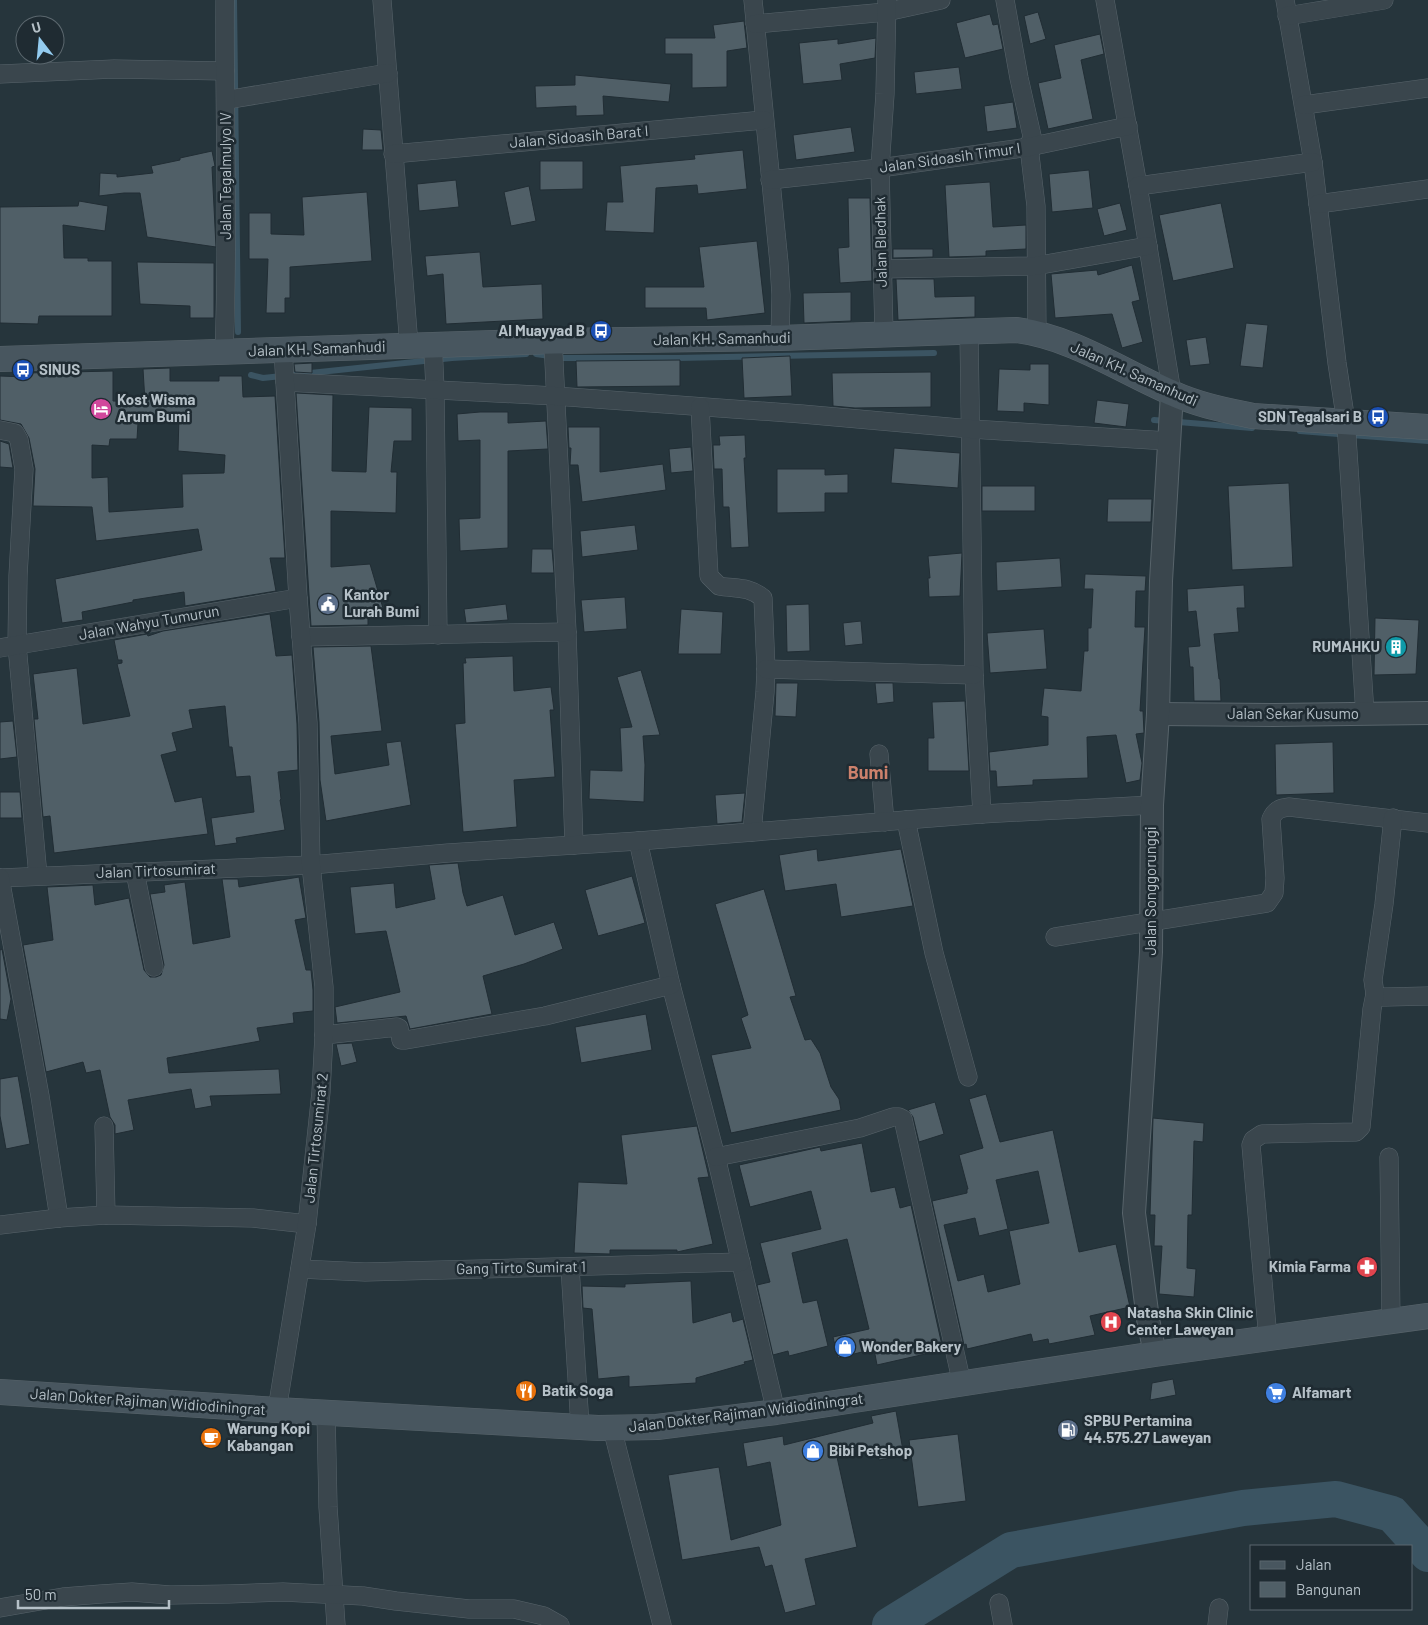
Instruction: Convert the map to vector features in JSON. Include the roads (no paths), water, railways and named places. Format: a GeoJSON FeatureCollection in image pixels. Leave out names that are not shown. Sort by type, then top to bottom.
{"type":"FeatureCollection","features":[{"type":"Feature","properties":{"kind":"main road","name":"Jalan KH. Samanhudi"},"geometry":{"type":"LineString","coordinates":[[0,359],[224,352],[285,369],[421,345],[553,346],[1016,330],[1037,333],[1105,360],[1170,419],[1197,403],[1253,416],[1347,433],[1428,427]]}},
{"type":"Feature","properties":{"kind":"main road","name":"Jalan Dokter Rajiman Widiodiningrat"},"geometry":{"type":"LineString","coordinates":[[0,1392],[277,1410],[612,1428],[657,1427],[776,1412],[1155,1354],[1428,1316]]}},
{"type":"Feature","properties":{"kind":"street","name":"Jalan Tegalmulyo IV"},"geometry":{"type":"LineString","coordinates":[[224,352],[233,99],[225,71],[226,0]]}},
{"type":"Feature","properties":{"kind":"street"},"geometry":{"type":"LineString","coordinates":[[382,0],[393,154],[421,345],[435,389],[438,635]]}},
{"type":"Feature","properties":{"kind":"street"},"geometry":{"type":"LineString","coordinates":[[752,0],[781,295],[780,338]]}},
{"type":"Feature","properties":{"kind":"street"},"geometry":{"type":"LineString","coordinates":[[755,24],[942,0]]}},
{"type":"Feature","properties":{"kind":"street"},"geometry":{"type":"LineString","coordinates":[[1005,0],[1018,78],[1032,136],[1029,147],[1036,206],[1037,333]]}},
{"type":"Feature","properties":{"kind":"street"},"geometry":{"type":"LineString","coordinates":[[285,369],[435,389],[555,396],[971,429],[1170,419],[1148,246],[1105,0]]}},
{"type":"Feature","properties":{"kind":"street"},"geometry":{"type":"LineString","coordinates":[[1365,714],[1347,433],[1313,162],[1286,8],[1384,0]]}},
{"type":"Feature","properties":{"kind":"street","name":"Jalan Bledhak"},"geometry":{"type":"LineString","coordinates":[[884,334],[880,168],[885,94],[887,6]]}},
{"type":"Feature","properties":{"kind":"street"},"geometry":{"type":"LineString","coordinates":[[0,74],[114,69],[225,71]]}},
{"type":"Feature","properties":{"kind":"street"},"geometry":{"type":"LineString","coordinates":[[233,99],[388,73]]}},
{"type":"Feature","properties":{"kind":"street"},"geometry":{"type":"LineString","coordinates":[[1304,105],[1428,88]]}},
{"type":"Feature","properties":{"kind":"street","name":"Jalan Sidoasih Barat I"},"geometry":{"type":"LineString","coordinates":[[393,154],[764,120]]}},
{"type":"Feature","properties":{"kind":"street","name":"Jalan Sidoasih Timur I"},"geometry":{"type":"LineString","coordinates":[[770,180],[880,168],[1029,147],[1128,126]]}},
{"type":"Feature","properties":{"kind":"street"},"geometry":{"type":"LineString","coordinates":[[1138,186],[1313,162]]}},
{"type":"Feature","properties":{"kind":"street"},"geometry":{"type":"LineString","coordinates":[[1318,204],[1428,189]]}},
{"type":"Feature","properties":{"kind":"street"},"geometry":{"type":"LineString","coordinates":[[882,269],[1035,266],[1148,246]]}},
{"type":"Feature","properties":{"kind":"street"},"geometry":{"type":"LineString","coordinates":[[968,333],[974,675],[982,814]]}},
{"type":"Feature","properties":{"kind":"street"},"geometry":{"type":"LineString","coordinates":[[553,346],[567,632],[574,845]]}},
{"type":"Feature","properties":{"kind":"street","name":"Jalan Tirtosumirat 2"},"geometry":{"type":"LineString","coordinates":[[277,1410],[307,1224],[322,1092],[324,1035],[324,987],[311,864],[308,723],[298,598],[285,369]]}},
{"type":"Feature","properties":{"kind":"street"},"geometry":{"type":"LineString","coordinates":[[700,407],[709,576],[718,586],[745,588],[756,592],[763,598],[766,669],[752,832]]}},
{"type":"Feature","properties":{"kind":"street","name":"Jalan Songgorunggi"},"geometry":{"type":"LineString","coordinates":[[1155,1354],[1146,1310],[1134,1213],[1149,993],[1152,922],[1152,805],[1158,714],[1161,590],[1170,419]]}},
{"type":"Feature","properties":{"kind":"street"},"geometry":{"type":"LineString","coordinates":[[0,430],[15,433],[19,440],[24,469],[18,576],[9,647],[38,876]]}},
{"type":"Feature","properties":{"kind":"street","name":"Jalan Wahyu Tumurun"},"geometry":{"type":"LineString","coordinates":[[9,647],[298,598]]}},
{"type":"Feature","properties":{"kind":"street"},"geometry":{"type":"LineString","coordinates":[[301,636],[567,632]]}},
{"type":"Feature","properties":{"kind":"street"},"geometry":{"type":"LineString","coordinates":[[766,669],[974,675]]}},
{"type":"Feature","properties":{"kind":"street","name":"Jalan Sekar Kusumo"},"geometry":{"type":"LineString","coordinates":[[1158,714],[1428,713]]}},
{"type":"Feature","properties":{"kind":"street"},"geometry":{"type":"LineString","coordinates":[[879,754],[885,822]]}},
{"type":"Feature","properties":{"kind":"street","name":"Jalan Tirtosumirat"},"geometry":{"type":"LineString","coordinates":[[0,878],[311,864],[982,814],[1152,805]]}},
{"type":"Feature","properties":{"kind":"street"},"geometry":{"type":"LineString","coordinates":[[1055,937],[1267,903],[1274,893],[1275,878],[1271,819],[1274,812],[1281,808],[1289,807],[1428,823]]}},
{"type":"Feature","properties":{"kind":"street"},"geometry":{"type":"LineString","coordinates":[[1268,1339],[1251,1145],[1253,1140],[1262,1134],[1356,1132],[1360,1130],[1375,994],[1373,980],[1384,904],[1393,818]]}},
{"type":"Feature","properties":{"kind":"street"},"geometry":{"type":"LineString","coordinates":[[906,820],[934,953],[968,1077]]}},
{"type":"Feature","properties":{"kind":"street"},"geometry":{"type":"LineString","coordinates":[[638,841],[671,985],[716,1157],[776,1412]]}},
{"type":"Feature","properties":{"kind":"street"},"geometry":{"type":"LineString","coordinates":[[135,872],[154,967]]}},
{"type":"Feature","properties":{"kind":"street"},"geometry":{"type":"LineString","coordinates":[[0,878],[40,1096],[59,1218]]}},
{"type":"Feature","properties":{"kind":"street"},"geometry":{"type":"LineString","coordinates":[[324,1035],[397,1027],[399,1028],[401,1040],[406,1040],[545,1016],[671,985]]}},
{"type":"Feature","properties":{"kind":"street"},"geometry":{"type":"LineString","coordinates":[[1375,994],[1380,997],[1428,996]]}},
{"type":"Feature","properties":{"kind":"street"},"geometry":{"type":"LineString","coordinates":[[716,1157],[860,1128],[894,1117],[903,1119],[962,1384]]}},
{"type":"Feature","properties":{"kind":"street"},"geometry":{"type":"LineString","coordinates":[[104,1126],[106,1215]]}},
{"type":"Feature","properties":{"kind":"street"},"geometry":{"type":"LineString","coordinates":[[1389,1157],[1391,1322]]}},
{"type":"Feature","properties":{"kind":"street"},"geometry":{"type":"LineString","coordinates":[[0,1226],[59,1218],[106,1215],[253,1218],[307,1224]]}},
{"type":"Feature","properties":{"kind":"street","name":"Gang Tirto Sumirat 1"},"geometry":{"type":"LineString","coordinates":[[300,1269],[365,1272],[741,1262]]}},
{"type":"Feature","properties":{"kind":"street"},"geometry":{"type":"LineString","coordinates":[[570,1267],[580,1426]]}},
{"type":"Feature","properties":{"kind":"street"},"geometry":{"type":"LineString","coordinates":[[326,1412],[328,1507],[336,1625]]}},
{"type":"Feature","properties":{"kind":"street"},"geometry":{"type":"LineString","coordinates":[[612,1428],[662,1625]]}},
{"type":"Feature","properties":{"kind":"street"},"geometry":{"type":"LineString","coordinates":[[0,1608],[63,1597],[125,1593],[229,1594],[283,1592],[364,1596],[469,1609],[514,1609],[544,1616],[560,1625]]}},
{"type":"Feature","properties":{"kind":"street"},"geometry":{"type":"LineString","coordinates":[[999,1603],[1003,1625]]}},
{"type":"Feature","properties":{"kind":"waterway"},"geometry":{"type":"LineString","coordinates":[[234,0],[238,332]]}},
{"type":"Feature","properties":{"kind":"waterway"},"geometry":{"type":"LineString","coordinates":[[536,354],[564,358],[677,358],[934,353]]}},
{"type":"Feature","properties":{"kind":"waterway"},"geometry":{"type":"LineString","coordinates":[[251,375],[263,378],[452,358],[526,354]]}},
{"type":"Feature","properties":{"kind":"waterway"},"geometry":{"type":"LineString","coordinates":[[1154,420],[1252,428]]}},
{"type":"Feature","properties":{"kind":"waterway"},"geometry":{"type":"LineString","coordinates":[[1300,431],[1428,441]]}},
{"type":"Feature","properties":{"kind":"waterway"},"geometry":{"type":"LineString","coordinates":[[890,1625],[1011,1550],[1243,1508],[1336,1499],[1392,1514],[1428,1554]]}},
{"type":"Feature","properties":{"kind":"place","name":"Al Muayyad B"},"geometry":{"type":"Point","coordinates":[601,331]}},
{"type":"Feature","properties":{"kind":"place","name":"SINUS"},"geometry":{"type":"Point","coordinates":[23,370]}},
{"type":"Feature","properties":{"kind":"place","name":"Kost Wisma Arum Bumi"},"geometry":{"type":"Point","coordinates":[101,409]}},
{"type":"Feature","properties":{"kind":"place","name":"SDN Tegalsari B"},"geometry":{"type":"Point","coordinates":[1378,417]}},
{"type":"Feature","properties":{"kind":"place","name":"Kantor Lurah Bumi"},"geometry":{"type":"Point","coordinates":[328,604]}},
{"type":"Feature","properties":{"kind":"place","name":"RUMAHKU"},"geometry":{"type":"Point","coordinates":[1396,647]}},
{"type":"Feature","properties":{"kind":"place","name":"Kimia Farma"},"geometry":{"type":"Point","coordinates":[1367,1267]}},
{"type":"Feature","properties":{"kind":"place","name":"Natasha Skin Clinic Center Laweyan"},"geometry":{"type":"Point","coordinates":[1111,1322]}},
{"type":"Feature","properties":{"kind":"place","name":"Wonder Bakery"},"geometry":{"type":"Point","coordinates":[845,1347]}},
{"type":"Feature","properties":{"kind":"place","name":"Batik Soga"},"geometry":{"type":"Point","coordinates":[526,1391]}},
{"type":"Feature","properties":{"kind":"place","name":"Alfamart"},"geometry":{"type":"Point","coordinates":[1276,1393]}},
{"type":"Feature","properties":{"kind":"place","name":"SPBU Pertamina 44.575.27 Laweyan"},"geometry":{"type":"Point","coordinates":[1068,1430]}},
{"type":"Feature","properties":{"kind":"place","name":"Warung Kopi Kabangan"},"geometry":{"type":"Point","coordinates":[211,1438]}},
{"type":"Feature","properties":{"kind":"place","name":"Bibi Petshop"},"geometry":{"type":"Point","coordinates":[813,1451]}},
{"type":"Feature","properties":{"kind":"district","name":"Bumi"},"geometry":{"type":"Point","coordinates":[868,773]}}]}
